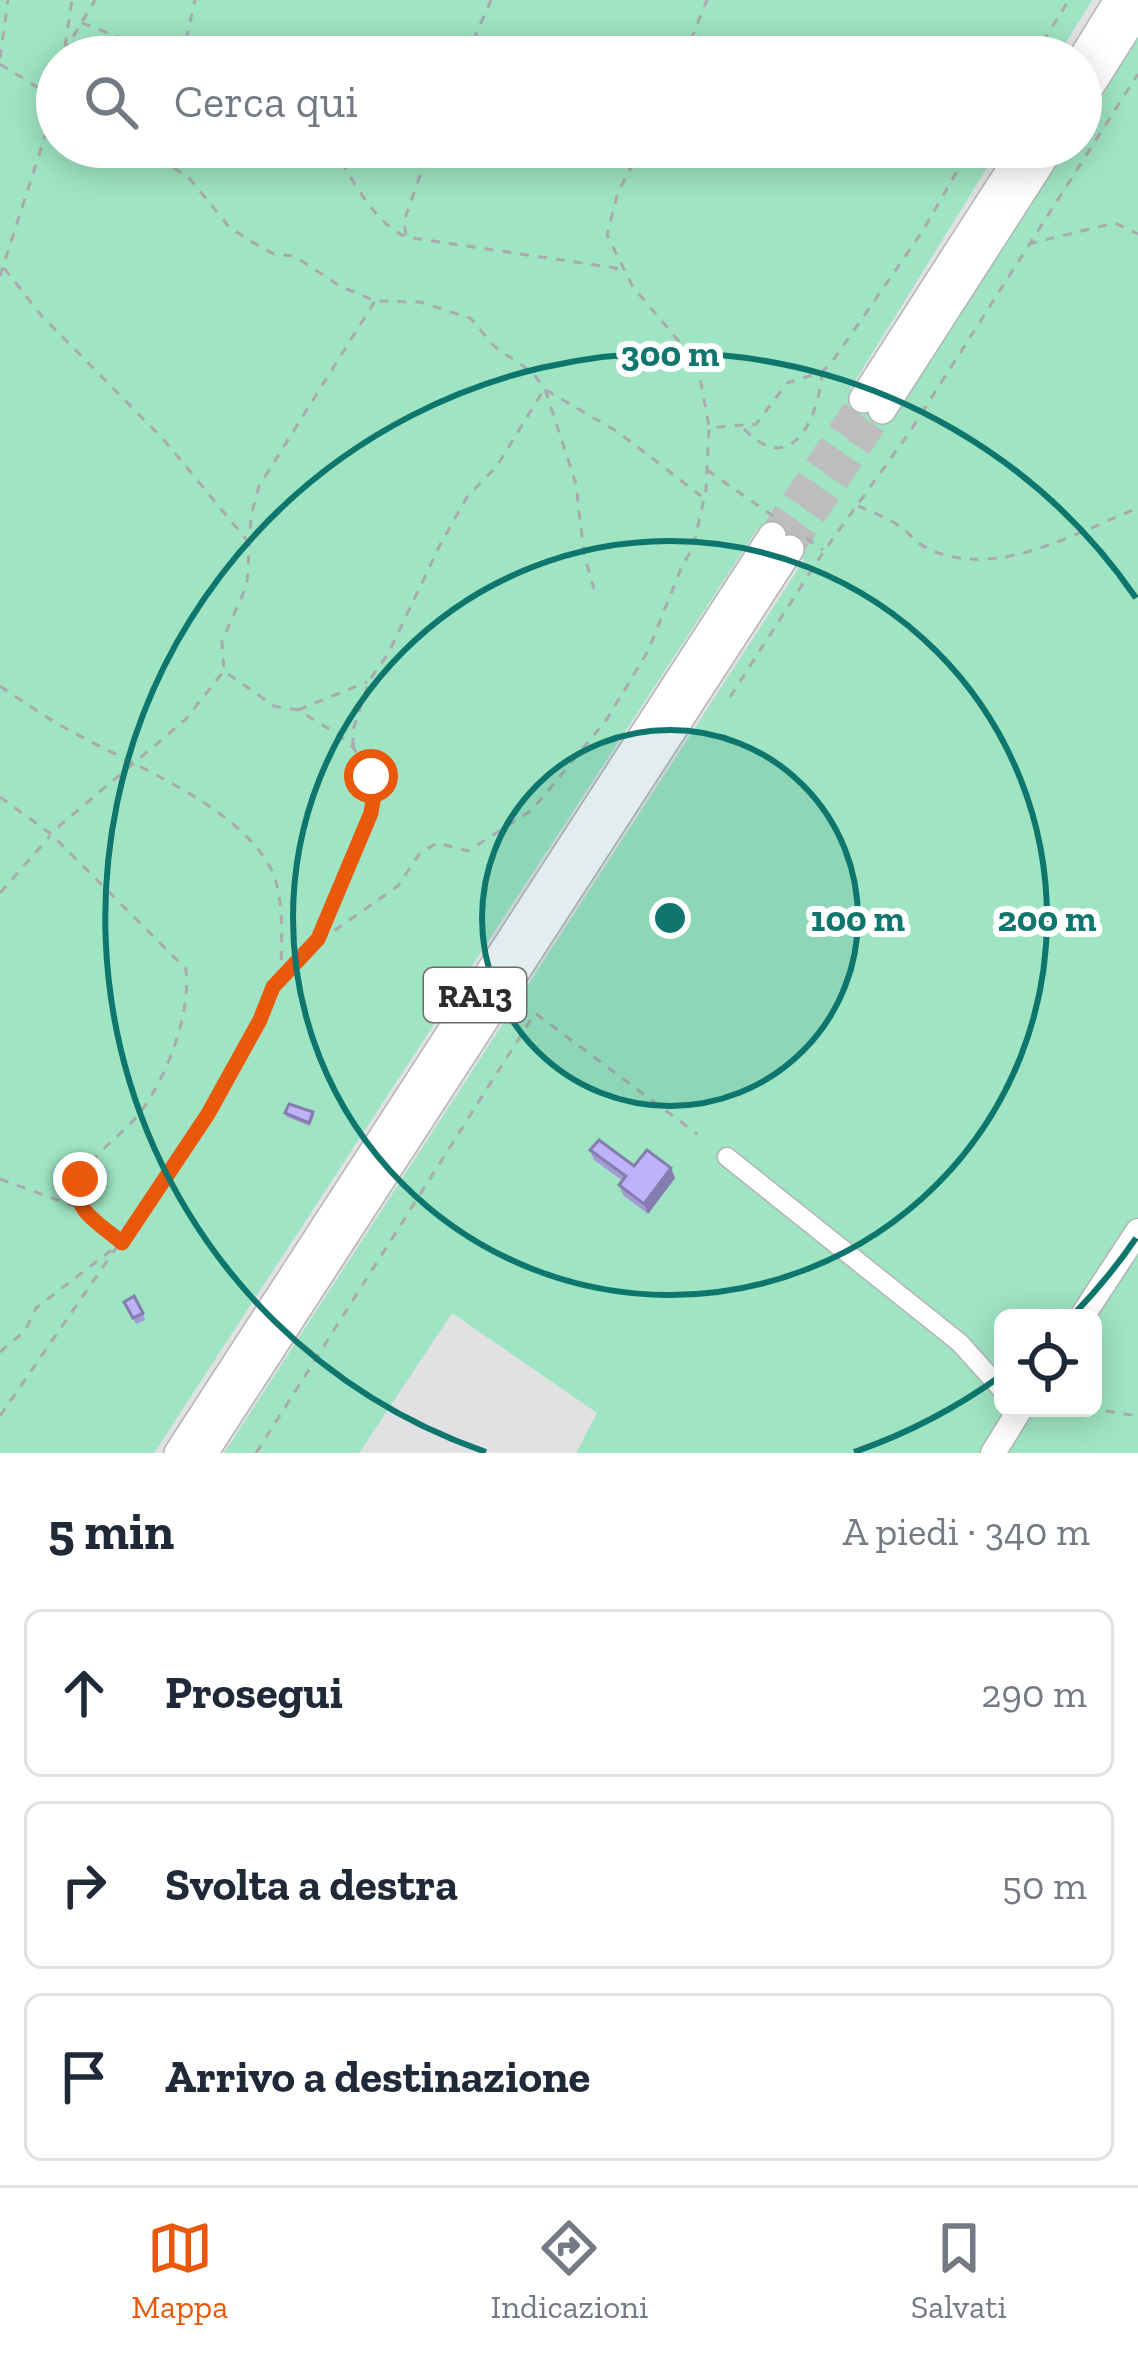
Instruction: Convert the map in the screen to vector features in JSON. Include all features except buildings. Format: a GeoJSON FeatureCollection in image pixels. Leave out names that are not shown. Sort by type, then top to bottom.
{"type":"FeatureCollection","features":[{"type":"Feature","properties":{"kind":"highway"},"geometry":{"type":"LineString","coordinates":[[1095,36],[1118,0]]}},
{"type":"Feature","properties":{"kind":"highway"},"geometry":{"type":"LineString","coordinates":[[1102,67],[1138,11]]}},
{"type":"Feature","properties":{"kind":"highway"},"geometry":{"type":"LineString","coordinates":[[1013,168],[873,404],[1036,168]]}},
{"type":"Feature","properties":{"kind":"highway","name":"RA13"},"geometry":{"type":"LineString","coordinates":[[178,1453],[788,537]]}},
{"type":"Feature","properties":{"kind":"highway","name":"RA13"},"geometry":{"type":"LineString","coordinates":[[204,1453],[788,537]]}},
{"type":"Feature","properties":{"kind":"main road"},"geometry":{"type":"LineString","coordinates":[[1087,1309],[1138,1231]]}},
{"type":"Feature","properties":{"kind":"main road"},"geometry":{"type":"LineString","coordinates":[[993,1453],[1014,1417]]}},
{"type":"Feature","properties":{"kind":"street"},"geometry":{"type":"LineString","coordinates":[[727,1157],[961,1343],[994,1381]]}},
{"type":"Feature","properties":{"kind":"path"},"geometry":{"type":"LineString","coordinates":[[8,0],[0,61],[36,86]]}},
{"type":"Feature","properties":{"kind":"path"},"geometry":{"type":"LineString","coordinates":[[66,36],[72,0]]}},
{"type":"Feature","properties":{"kind":"path"},"geometry":{"type":"LineString","coordinates":[[74,36],[95,0]]}},
{"type":"Feature","properties":{"kind":"path"},"geometry":{"type":"LineString","coordinates":[[187,36],[195,0]]}},
{"type":"Feature","properties":{"kind":"path"},"geometry":{"type":"LineString","coordinates":[[475,36],[491,0]]}},
{"type":"Feature","properties":{"kind":"path"},"geometry":{"type":"LineString","coordinates":[[692,36],[707,0]]}},
{"type":"Feature","properties":{"kind":"path"},"geometry":{"type":"LineString","coordinates":[[1046,36],[1069,0]]}},
{"type":"Feature","properties":{"kind":"path"},"geometry":{"type":"LineString","coordinates":[[82,23],[116,36]]}},
{"type":"Feature","properties":{"kind":"path"},"geometry":{"type":"LineString","coordinates":[[1102,129],[1138,74]]}},
{"type":"Feature","properties":{"kind":"path"},"geometry":{"type":"LineString","coordinates":[[0,276],[36,166]]}},
{"type":"Feature","properties":{"kind":"path"},"geometry":{"type":"LineString","coordinates":[[174,168],[190,179],[230,228],[274,254],[294,256],[340,286],[376,301],[420,302],[470,318],[495,347],[533,373],[544,389],[576,484],[584,554],[594,589]]}},
{"type":"Feature","properties":{"kind":"path"},"geometry":{"type":"LineString","coordinates":[[345,168],[377,215],[406,237],[622,269]]}},
{"type":"Feature","properties":{"kind":"path"},"geometry":{"type":"LineString","coordinates":[[406,237],[404,221],[423,168]]}},
{"type":"Feature","properties":{"kind":"path"},"geometry":{"type":"LineString","coordinates":[[0,1416],[208,1114],[281,977],[318,939],[398,886],[420,853],[437,843],[468,850],[529,812],[607,719],[648,651],[682,566],[694,548],[709,428],[699,373],[688,352],[622,269],[608,235],[618,192],[630,168]]}},
{"type":"Feature","properties":{"kind":"path"},"geometry":{"type":"LineString","coordinates":[[743,428],[765,446],[777,449],[801,436],[812,415],[822,372],[922,232],[959,168]]}},
{"type":"Feature","properties":{"kind":"path"},"geometry":{"type":"LineString","coordinates":[[730,697],[824,550],[909,433],[1076,168]]}},
{"type":"Feature","properties":{"kind":"path"},"geometry":{"type":"LineString","coordinates":[[1026,244],[1115,223],[1138,234]]}},
{"type":"Feature","properties":{"kind":"path"},"geometry":{"type":"LineString","coordinates":[[4,268],[41,315],[164,440],[250,544]]}},
{"type":"Feature","properties":{"kind":"path"},"geometry":{"type":"LineString","coordinates":[[58,827],[185,720],[224,671],[223,641],[247,585],[251,516],[259,486],[376,301]]}},
{"type":"Feature","properties":{"kind":"path"},"geometry":{"type":"LineString","coordinates":[[709,428],[756,424],[787,383],[822,372]]}},
{"type":"Feature","properties":{"kind":"path"},"geometry":{"type":"LineString","coordinates":[[544,389],[618,432],[666,473],[704,497]]}},
{"type":"Feature","properties":{"kind":"path"},"geometry":{"type":"LineString","coordinates":[[318,939],[371,813],[375,789],[353,747],[353,730],[369,682],[389,652],[467,496],[497,466],[544,389]]}},
{"type":"Feature","properties":{"kind":"path"},"geometry":{"type":"LineString","coordinates":[[706,470],[788,537],[824,550]]}},
{"type":"Feature","properties":{"kind":"path"},"geometry":{"type":"LineString","coordinates":[[859,506],[901,527],[926,548],[982,560],[996,560],[1138,508]]}},
{"type":"Feature","properties":{"kind":"path"},"geometry":{"type":"LineString","coordinates":[[224,671],[274,706],[298,710],[353,747]]}},
{"type":"Feature","properties":{"kind":"path"},"geometry":{"type":"LineString","coordinates":[[298,710],[369,682]]}},
{"type":"Feature","properties":{"kind":"path"},"geometry":{"type":"LineString","coordinates":[[0,686],[70,731],[137,764],[254,844],[272,870],[281,922],[281,977]]}},
{"type":"Feature","properties":{"kind":"path"},"geometry":{"type":"LineString","coordinates":[[0,796],[51,834],[186,969],[189,994],[175,1041],[146,1105],[80,1179],[79,1208]]}},
{"type":"Feature","properties":{"kind":"path"},"geometry":{"type":"LineString","coordinates":[[0,893],[51,834]]}},
{"type":"Feature","properties":{"kind":"path"},"geometry":{"type":"LineString","coordinates":[[256,1453],[535,1013],[698,1134]]}},
{"type":"Feature","properties":{"kind":"path"},"geometry":{"type":"LineString","coordinates":[[0,1179],[79,1208],[122,1243]]}},
{"type":"Feature","properties":{"kind":"path"},"geometry":{"type":"LineString","coordinates":[[0,1352],[25,1331],[36,1308],[122,1243]]}},
{"type":"Feature","properties":{"kind":"path"},"geometry":{"type":"LineString","coordinates":[[1102,1410],[1138,1416]]}},
{"type":"Feature","properties":{"kind":"green space"},"geometry":{"type":"Polygon","coordinates":[[[0,0],[1092,0],[1070,36],[36,36],[36,168],[987,168],[850,389],[892,415],[1052,168],[1102,168],[1102,88],[1138,30],[1138,1217],[1077,1309],[994,1309],[994,1417],[1007,1417],[985,1453],[576,1453],[597,1413],[452,1313],[359,1453],[224,1453],[804,560],[758,528],[154,1453],[0,1453],[0,0]]]}},
{"type":"Feature","properties":{"kind":"green space"},"geometry":{"type":"Polygon","coordinates":[[[1138,1247],[1138,1453],[1005,1453],[1027,1417],[1102,1417],[1099,1309],[1138,1247]]]}},
{"type":"Feature","properties":{"kind":"tunnel"},"geometry":{"type":"LineString","coordinates":[[772,536],[863,399]]}},
{"type":"Feature","properties":{"kind":"tunnel"},"geometry":{"type":"LineString","coordinates":[[790,549],[882,410]]}},
{"type":"Feature","properties":{"kind":"route"},"geometry":{"type":"LineString","coordinates":[[80,1179],[79,1208],[122,1243],[208,1114],[273,987],[318,939],[371,813],[375,789],[371,776]]}}]}
